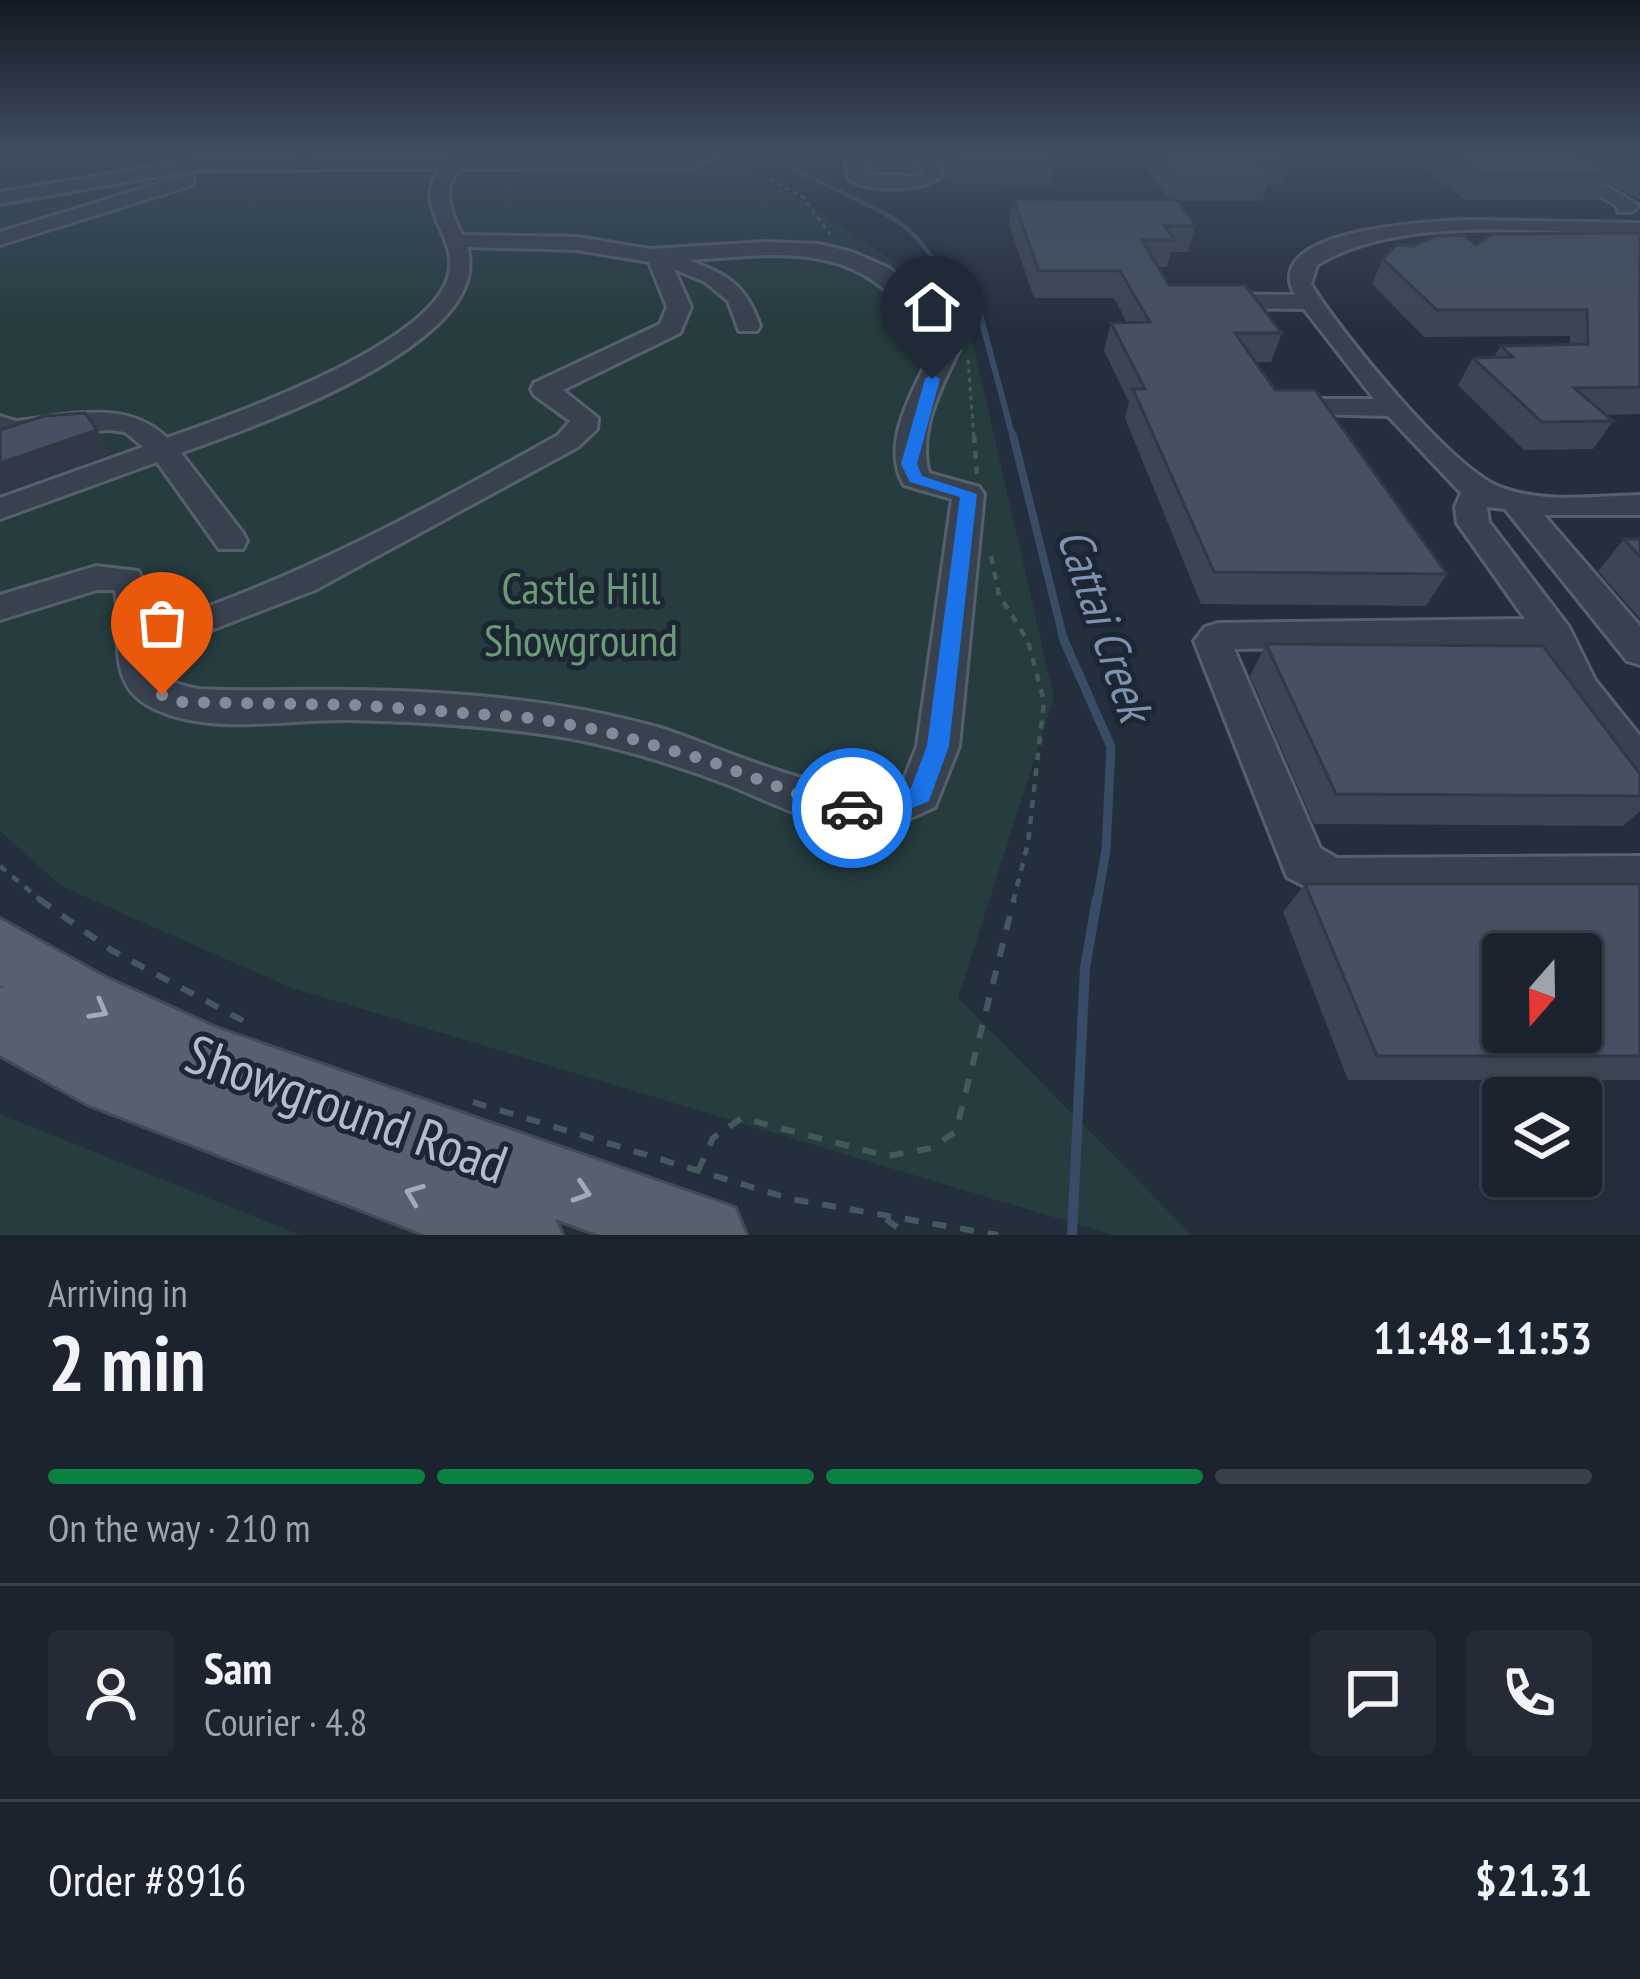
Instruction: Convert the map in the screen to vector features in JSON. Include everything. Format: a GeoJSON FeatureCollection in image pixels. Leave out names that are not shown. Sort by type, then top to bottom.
{"type":"FeatureCollection","features":[{"type":"Feature","properties":{"kind":"main road","name":"Showground Road"},"geometry":{"type":"LineString","coordinates":[[0,949],[38,976],[130,1027],[260,1079],[708,1235]]}},
{"type":"Feature","properties":{"kind":"main road","name":"Showground Road"},"geometry":{"type":"LineString","coordinates":[[0,1019],[111,1080],[524,1235]]}},
{"type":"Feature","properties":{"kind":"street"},"geometry":{"type":"LineString","coordinates":[[0,239],[95,211]]}},
{"type":"Feature","properties":{"kind":"street"},"geometry":{"type":"LineString","coordinates":[[0,509],[302,399],[362,366],[453,290],[461,273],[459,241],[443,211]]}},
{"type":"Feature","properties":{"kind":"street"},"geometry":{"type":"LineString","coordinates":[[1471,211],[1494,229]]}},
{"type":"Feature","properties":{"kind":"street"},"geometry":{"type":"LineString","coordinates":[[1640,229],[1406,229],[1332,247],[1316,254],[1300,270],[1301,286],[1312,302],[1449,469],[1478,489],[1514,501],[1640,505]]}},
{"type":"Feature","properties":{"kind":"street"},"geometry":{"type":"LineString","coordinates":[[0,608],[119,576],[133,590],[134,645],[147,683],[181,702],[356,705],[532,718],[604,731],[709,761],[831,805],[888,808],[920,794],[938,746],[968,494],[916,479],[909,464],[917,425],[948,346],[896,285],[869,266],[846,258],[776,250],[657,254],[517,239],[459,241]]}},
{"type":"Feature","properties":{"kind":"street"},"geometry":{"type":"LineString","coordinates":[[657,254],[698,268],[740,296],[749,309],[748,326]]}},
{"type":"Feature","properties":{"kind":"street"},"geometry":{"type":"LineString","coordinates":[[134,645],[236,612],[354,560],[578,434],[586,423],[584,418],[544,389],[671,328],[679,308],[657,254]]}},
{"type":"Feature","properties":{"kind":"street"},"geometry":{"type":"LineString","coordinates":[[1211,301],[1312,302]]}},
{"type":"Feature","properties":{"kind":"street"},"geometry":{"type":"LineString","coordinates":[[1283,407],[1398,408]]}},
{"type":"Feature","properties":{"kind":"street"},"geometry":{"type":"LineString","coordinates":[[0,425],[13,430],[104,422],[135,426],[164,452],[231,541]]}},
{"type":"Feature","properties":{"kind":"street"},"geometry":{"type":"LineString","coordinates":[[1478,489],[1471,507],[1473,523],[1553,632],[1580,688],[1640,767]]}},
{"type":"Feature","properties":{"kind":"street"},"geometry":{"type":"LineString","coordinates":[[1514,501],[1640,650]]}},
{"type":"Feature","properties":{"kind":"street"},"geometry":{"type":"LineString","coordinates":[[1553,632],[1218,636],[1212,641],[1303,862],[1316,872],[1331,879],[1640,877]]}},
{"type":"Feature","properties":{"kind":"path"},"geometry":{"type":"LineString","coordinates":[[0,866],[52,911],[126,959],[190,987],[259,1029]]}},
{"type":"Feature","properties":{"kind":"path"},"geometry":{"type":"LineString","coordinates":[[452,1095],[791,1199],[998,1235]]}},
{"type":"Feature","properties":{"kind":"path"},"geometry":{"type":"LineString","coordinates":[[881,1215],[907,1235]]}},
{"type":"Feature","properties":{"kind":"green space","name":"Castle Hill Showground"},"geometry":{"type":"Polygon","coordinates":[[[0,211],[817,211],[965,308],[1054,698],[958,998],[1192,1235],[1113,1235],[289,987],[61,886],[0,831],[0,211]]]}},
{"type":"Feature","properties":{"kind":"green space"},"geometry":{"type":"Polygon","coordinates":[[[0,1114],[300,1235],[0,1235],[0,1114]]]}},
{"type":"Feature","properties":{"kind":"building"},"geometry":{"type":"Polygon","coordinates":[[[1017,211],[1184,211],[1195,226],[1165,226],[1174,240],[1142,240],[1169,285],[1245,285],[1282,333],[1235,333],[1275,390],[1315,390],[1447,574],[1214,572],[1133,389],[1145,389],[1111,323],[1150,322],[1120,271],[1039,271],[1017,211]]]}},
{"type":"Feature","properties":{"kind":"building"},"geometry":{"type":"Polygon","coordinates":[[[1640,233],[1640,387],[1574,388],[1613,421],[1542,422],[1473,358],[1513,357],[1501,346],[1588,344],[1587,310],[1437,310],[1383,259],[1396,245],[1413,246],[1436,236],[1464,235],[1476,245],[1492,234],[1640,233]]]}},
{"type":"Feature","properties":{"kind":"building"},"geometry":{"type":"Polygon","coordinates":[[[85,413],[97,430],[0,463],[0,430],[44,416],[85,413]]]}},
{"type":"Feature","properties":{"kind":"building"},"geometry":{"type":"Polygon","coordinates":[[[1624,539],[1640,539],[1640,557],[1624,539]]]}},
{"type":"Feature","properties":{"kind":"building"},"geometry":{"type":"Polygon","coordinates":[[[1266,644],[1543,646],[1640,774],[1640,796],[1336,794],[1266,644]]]}},
{"type":"Feature","properties":{"kind":"building"},"geometry":{"type":"Polygon","coordinates":[[[1305,884],[1640,884],[1640,1056],[1377,1056],[1305,884]]]}},
{"type":"Feature","properties":{"kind":"waterway","name":"Cattai Creek"},"geometry":{"type":"LineString","coordinates":[[879,211],[904,226],[958,279]]}},
{"type":"Feature","properties":{"kind":"waterway","name":"Cattai Creek"},"geometry":{"type":"LineString","coordinates":[[953,276],[958,279]]}},
{"type":"Feature","properties":{"kind":"waterway","name":"Cattai Creek"},"geometry":{"type":"LineString","coordinates":[[958,279],[973,288],[1013,438]]}},
{"type":"Feature","properties":{"kind":"waterway","name":"Cattai Creek"},"geometry":{"type":"LineString","coordinates":[[1013,435],[1064,639]]}},
{"type":"Feature","properties":{"kind":"waterway","name":"Cattai Creek"},"geometry":{"type":"LineString","coordinates":[[1064,639],[1111,747],[1106,850],[1097,902]]}},
{"type":"Feature","properties":{"kind":"waterway","name":"Cattai Creek"},"geometry":{"type":"LineString","coordinates":[[1072,1235],[1085,968],[1097,899]]}},
{"type":"Feature","properties":{"kind":"way so far"},"geometry":{"type":"LineString","coordinates":[[162,695],[207,704],[356,705],[570,724],[709,761],[816,801],[852,808]]}},
{"type":"Feature","properties":{"kind":"route"},"geometry":{"type":"LineString","coordinates":[[852,808],[888,808],[920,794],[938,746],[968,494],[916,479],[909,464],[932,379]]}}]}
